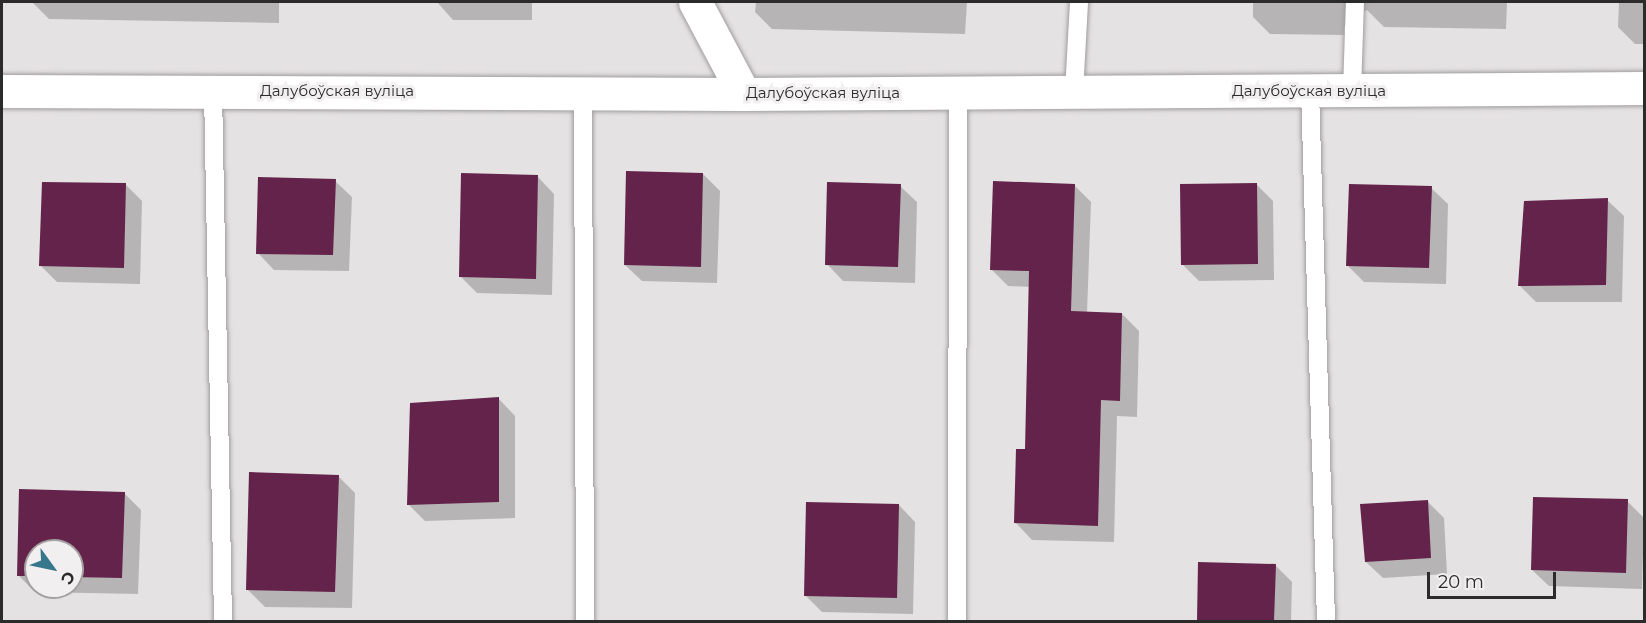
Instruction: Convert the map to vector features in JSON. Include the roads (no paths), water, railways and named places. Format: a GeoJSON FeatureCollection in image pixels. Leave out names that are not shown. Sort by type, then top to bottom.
{"type":"FeatureCollection","features":[{"type":"Feature","properties":{"kind":"street"},"geometry":{"type":"LineString","coordinates":[[695,2],[744,94]]}},
{"type":"Feature","properties":{"kind":"street","name":"Далубоўская вуліца"},"geometry":{"type":"LineString","coordinates":[[2,91],[213,90],[744,94],[1644,88]]}},
{"type":"Feature","properties":{"kind":"lane"},"geometry":{"type":"LineString","coordinates":[[1074,92],[1079,2]]}},
{"type":"Feature","properties":{"kind":"lane"},"geometry":{"type":"LineString","coordinates":[[1352,91],[1355,2]]}},
{"type":"Feature","properties":{"kind":"lane"},"geometry":{"type":"LineString","coordinates":[[213,90],[223,621]]}},
{"type":"Feature","properties":{"kind":"lane"},"geometry":{"type":"LineString","coordinates":[[1311,91],[1326,620]]}},
{"type":"Feature","properties":{"kind":"lane"},"geometry":{"type":"LineString","coordinates":[[583,93],[585,621]]}},
{"type":"Feature","properties":{"kind":"lane"},"geometry":{"type":"LineString","coordinates":[[957,621],[958,93]]}}]}
